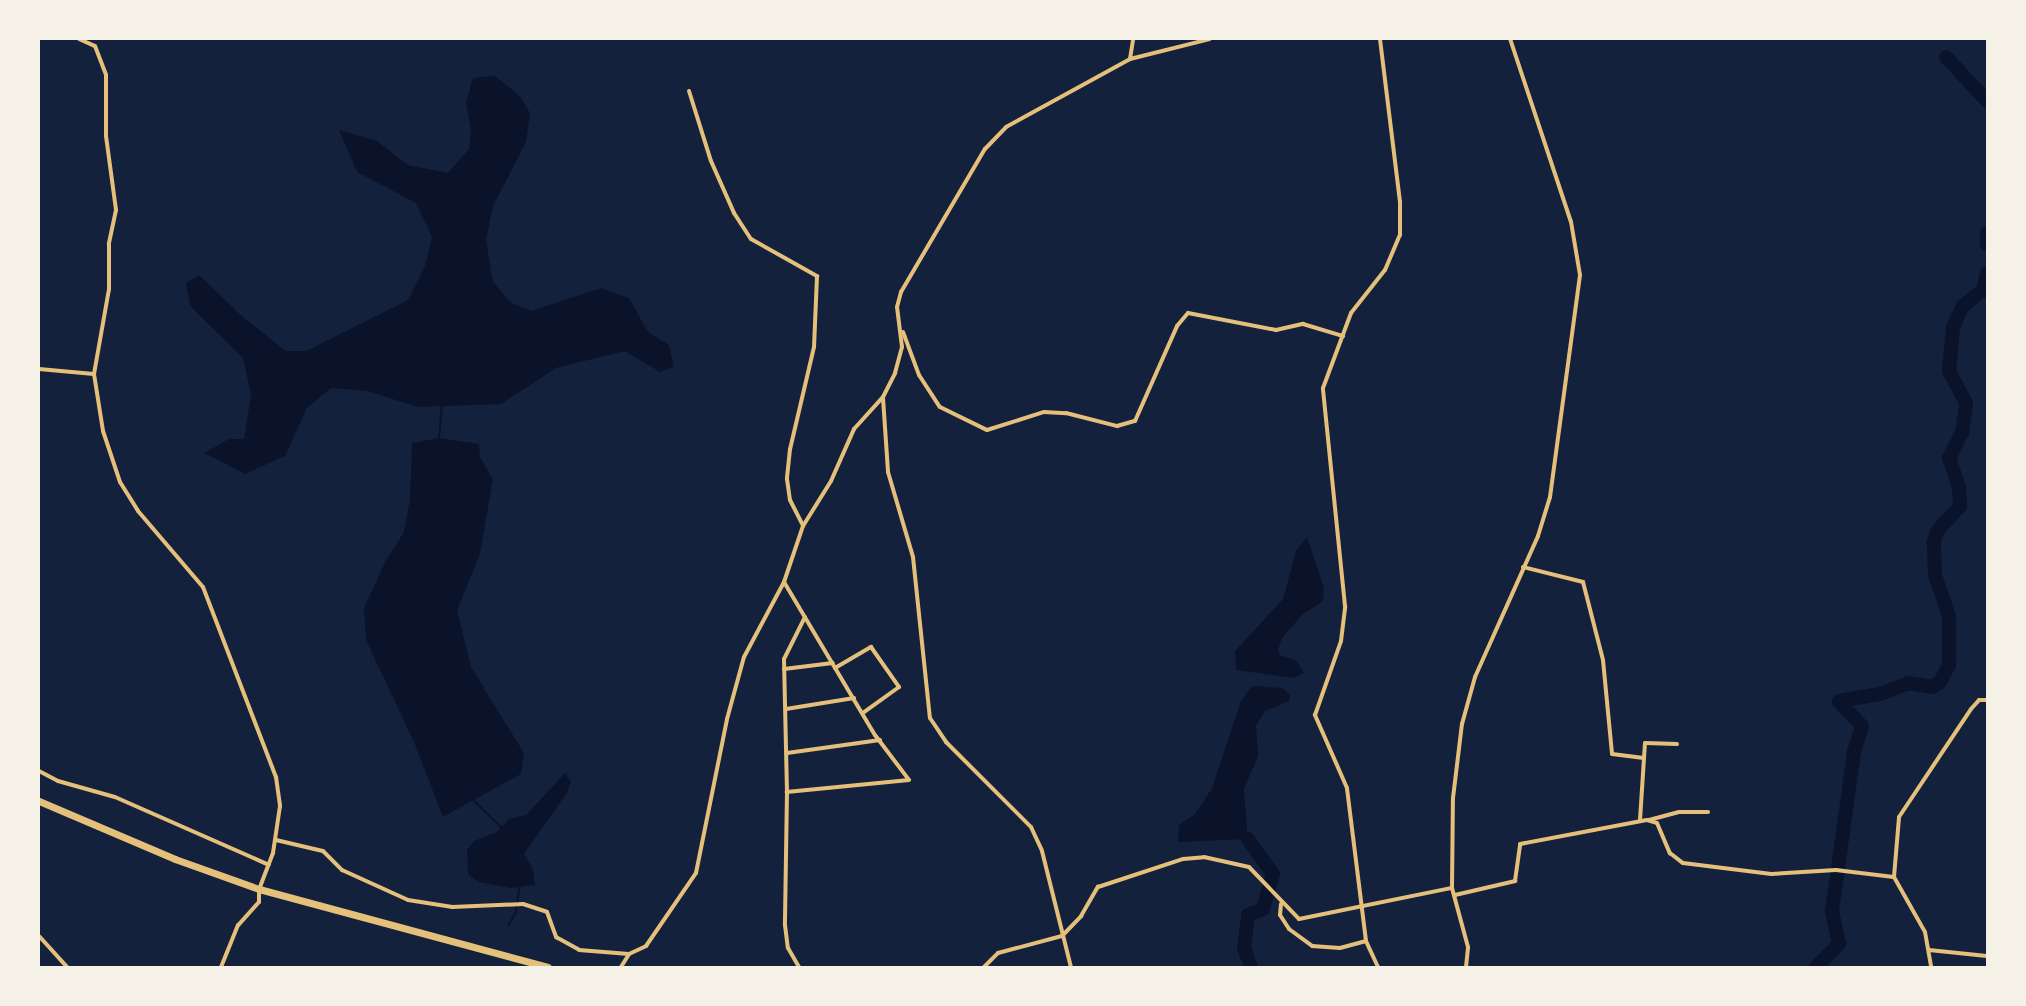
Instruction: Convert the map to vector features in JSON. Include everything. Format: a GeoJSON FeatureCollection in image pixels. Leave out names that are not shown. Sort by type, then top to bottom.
{"type":"FeatureCollection","features":[{"type":"Feature","properties":{"kind":"highway"},"geometry":{"type":"LineString","coordinates":[[39,801],[175,859],[259,889],[548,967]]}},
{"type":"Feature","properties":{"kind":"street"},"geometry":{"type":"LineString","coordinates":[[79,39],[94,46],[106,75],[106,136],[116,210],[109,244],[109,289],[94,374],[103,430],[120,482],[138,511],[203,587],[222,629],[238,686],[276,777],[280,806],[276,840],[259,889],[259,902],[238,925],[221,967]]}},
{"type":"Feature","properties":{"kind":"street"},"geometry":{"type":"LineString","coordinates":[[1130,59],[1133,39]]}},
{"type":"Feature","properties":{"kind":"street"},"geometry":{"type":"LineString","coordinates":[[276,840],[323,851],[342,870],[408,900],[452,907],[513,902],[548,912],[556,937],[579,950],[629,954],[646,946],[696,873],[737,679],[784,582],[803,526],[831,481],[854,429],[883,397],[902,347],[898,319],[902,292],[985,149],[1006,127],[1130,59],[1210,39]]}},
{"type":"Feature","properties":{"kind":"street"},"geometry":{"type":"LineString","coordinates":[[1378,967],[1366,941],[1347,788],[1315,715],[1341,641],[1345,606],[1323,388],[1351,313],[1385,270],[1400,235],[1400,202],[1380,39]]}},
{"type":"Feature","properties":{"kind":"street"},"geometry":{"type":"LineString","coordinates":[[1466,967],[1468,947],[1452,888],[1454,798],[1462,724],[1475,677],[1523,567],[1550,497],[1580,275],[1571,222],[1510,39]]}},
{"type":"Feature","properties":{"kind":"street"},"geometry":{"type":"LineString","coordinates":[[689,91],[711,161],[740,222],[751,239],[817,276],[813,347],[790,449],[787,479],[790,500],[803,526]]}},
{"type":"Feature","properties":{"kind":"street"},"geometry":{"type":"LineString","coordinates":[[898,319],[928,392],[940,407],[987,430],[1044,412],[1066,413],[1117,426],[1135,422],[1177,326],[1188,313],[1276,330],[1303,324],[1343,336]]}},
{"type":"Feature","properties":{"kind":"street"},"geometry":{"type":"LineString","coordinates":[[39,369],[94,374]]}},
{"type":"Feature","properties":{"kind":"street"},"geometry":{"type":"LineString","coordinates":[[883,397],[888,472],[913,557],[930,718],[946,742],[1031,827],[1042,851],[1071,967]]}},
{"type":"Feature","properties":{"kind":"street"},"geometry":{"type":"LineString","coordinates":[[1523,567],[1583,582],[1603,660],[1612,754],[1644,758]]}},
{"type":"Feature","properties":{"kind":"street"},"geometry":{"type":"LineString","coordinates":[[784,582],[880,740],[909,780],[787,792]]}},
{"type":"Feature","properties":{"kind":"street"},"geometry":{"type":"LineString","coordinates":[[799,967],[788,948],[785,925],[787,753],[784,659],[806,617]]}},
{"type":"Feature","properties":{"kind":"street"},"geometry":{"type":"LineString","coordinates":[[784,669],[834,666],[871,647],[899,687],[863,713]]}},
{"type":"Feature","properties":{"kind":"street"},"geometry":{"type":"LineString","coordinates":[[786,709],[854,698]]}},
{"type":"Feature","properties":{"kind":"street"},"geometry":{"type":"LineString","coordinates":[[1931,967],[1925,932],[1894,878],[1899,817],[1971,708],[1979,700],[1987,700]]}},
{"type":"Feature","properties":{"kind":"street"},"geometry":{"type":"LineString","coordinates":[[787,753],[880,740]]}},
{"type":"Feature","properties":{"kind":"street"},"geometry":{"type":"LineString","coordinates":[[1640,820],[1645,743],[1677,744]]}},
{"type":"Feature","properties":{"kind":"street"},"geometry":{"type":"LineString","coordinates":[[39,771],[58,781],[115,797],[269,865]]}},
{"type":"Feature","properties":{"kind":"street"},"geometry":{"type":"LineString","coordinates":[[1455,895],[1515,881],[1520,844],[1679,812],[1708,812]]}},
{"type":"Feature","properties":{"kind":"street"},"geometry":{"type":"LineString","coordinates":[[1648,820],[1657,823],[1670,853],[1683,863],[1771,874],[1836,870],[1894,878]]}},
{"type":"Feature","properties":{"kind":"street"},"geometry":{"type":"LineString","coordinates":[[984,967],[998,953],[1062,936],[1081,916],[1098,887],[1183,859],[1204,857],[1249,867],[1270,893],[1299,919],[1452,888]]}},
{"type":"Feature","properties":{"kind":"street"},"geometry":{"type":"LineString","coordinates":[[1281,904],[1280,915],[1301,941],[1340,948],[1366,941]]}},
{"type":"Feature","properties":{"kind":"street"},"geometry":{"type":"LineString","coordinates":[[39,936],[65,966]]}},
{"type":"Feature","properties":{"kind":"street"},"geometry":{"type":"LineString","coordinates":[[1929,950],[1987,956]]}},
{"type":"Feature","properties":{"kind":"street"},"geometry":{"type":"LineString","coordinates":[[621,967],[629,954]]}},
{"type":"Feature","properties":{"kind":"water"},"geometry":{"type":"Polygon","coordinates":[[[495,76],[520,96],[530,113],[526,142],[493,206],[486,240],[493,282],[510,302],[531,311],[601,288],[629,298],[648,332],[669,345],[674,367],[660,372],[625,351],[556,368],[501,404],[418,407],[367,391],[331,388],[307,408],[285,456],[245,474],[204,453],[229,439],[244,439],[251,395],[243,358],[190,306],[186,283],[199,275],[244,318],[286,351],[306,351],[408,300],[425,266],[432,237],[416,203],[357,172],[339,130],[377,141],[408,165],[448,173],[469,149],[471,131],[466,102],[473,78],[495,76]]]}},
{"type":"Feature","properties":{"kind":"water"},"geometry":{"type":"Polygon","coordinates":[[[439,438],[479,444],[480,457],[493,479],[480,554],[457,610],[471,667],[524,753],[521,774],[443,817],[414,742],[366,640],[364,608],[386,560],[404,532],[410,499],[412,443],[439,438]]]}},
{"type":"Feature","properties":{"kind":"water"},"geometry":{"type":"Polygon","coordinates":[[[1307,537],[1324,588],[1323,601],[1302,615],[1282,638],[1278,650],[1280,655],[1297,661],[1304,673],[1293,678],[1236,670],[1235,651],[1283,599],[1296,551],[1307,537]]]}},
{"type":"Feature","properties":{"kind":"water"},"geometry":{"type":"Polygon","coordinates":[[[1252,686],[1283,688],[1290,695],[1289,701],[1265,711],[1256,726],[1258,756],[1244,789],[1248,839],[1178,842],[1179,825],[1195,814],[1212,788],[1241,701],[1252,686]]]}},
{"type":"Feature","properties":{"kind":"water"},"geometry":{"type":"Polygon","coordinates":[[[565,773],[571,782],[566,794],[524,854],[533,869],[535,885],[510,888],[479,882],[468,875],[467,850],[474,841],[497,832],[509,819],[526,815],[565,773]]]}},
{"type":"Feature","properties":{"kind":"waterway"},"geometry":{"type":"LineString","coordinates":[[1946,57],[1987,101]]}},
{"type":"Feature","properties":{"kind":"waterway"},"geometry":{"type":"LineString","coordinates":[[1987,233],[1987,244]]}},
{"type":"Feature","properties":{"kind":"waterway"},"geometry":{"type":"LineString","coordinates":[[1816,967],[1839,944],[1832,911],[1854,752],[1862,726],[1839,701],[1880,694],[1908,683],[1932,687],[1940,682],[1949,665],[1949,616],[1935,575],[1934,542],[1937,531],[1960,506],[1959,487],[1949,458],[1962,433],[1966,403],[1949,371],[1953,327],[1963,306],[1983,290],[1987,273]]}},
{"type":"Feature","properties":{"kind":"waterway"},"geometry":{"type":"LineString","coordinates":[[439,438],[442,405]]}},
{"type":"Feature","properties":{"kind":"waterway"},"geometry":{"type":"LineString","coordinates":[[472,799],[502,828]]}},
{"type":"Feature","properties":{"kind":"waterway"},"geometry":{"type":"LineString","coordinates":[[1248,839],[1273,874],[1263,909],[1248,915],[1244,948],[1251,967]]}},
{"type":"Feature","properties":{"kind":"waterway"},"geometry":{"type":"LineString","coordinates":[[508,926],[516,912],[520,883]]}}]}
